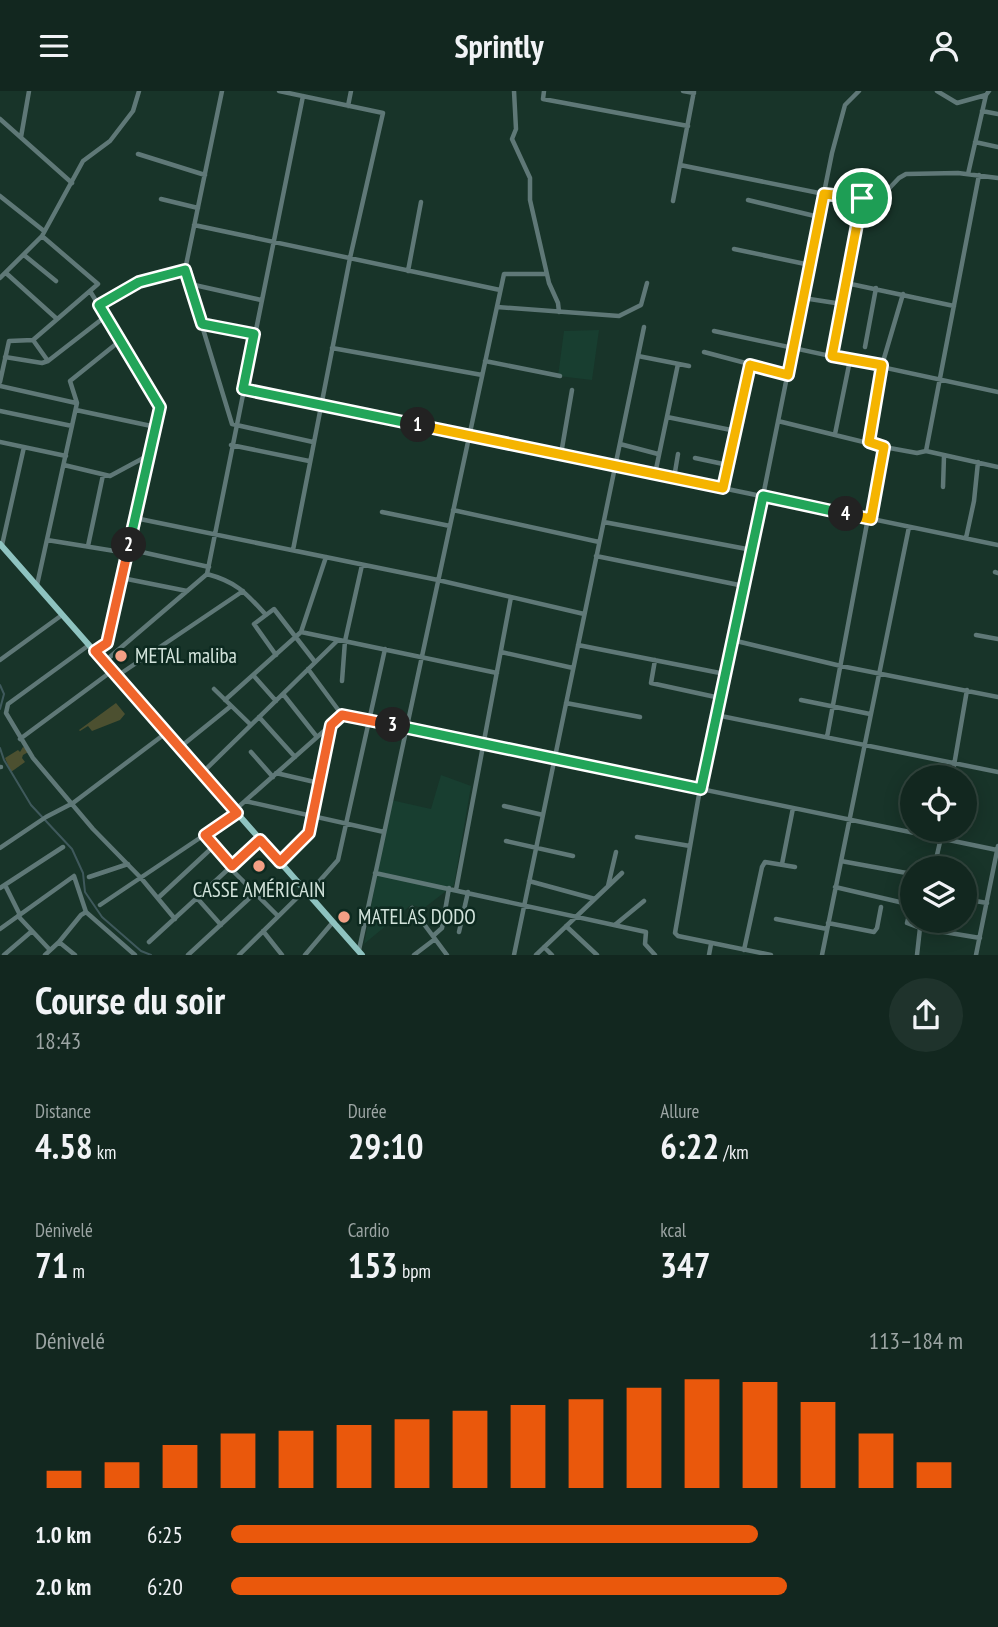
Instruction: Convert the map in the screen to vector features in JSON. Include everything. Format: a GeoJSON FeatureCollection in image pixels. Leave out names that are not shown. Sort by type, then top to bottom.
{"type":"FeatureCollection","features":[{"type":"Feature","properties":{"kind":"main road"},"geometry":{"type":"LineString","coordinates":[[1,546],[360,953]]}},
{"type":"Feature","properties":{"kind":"street"},"geometry":{"type":"LineString","coordinates":[[21,137],[29,91]]}},
{"type":"Feature","properties":{"kind":"street"},"geometry":{"type":"LineString","coordinates":[[57,319],[2,276],[43,233],[83,161],[110,142],[133,111],[139,91]]}},
{"type":"Feature","properties":{"kind":"street"},"geometry":{"type":"LineString","coordinates":[[222,91],[185,270],[232,425],[313,442]]}},
{"type":"Feature","properties":{"kind":"street"},"geometry":{"type":"LineString","coordinates":[[279,91],[383,113],[350,258],[293,550]]}},
{"type":"Feature","properties":{"kind":"street"},"geometry":{"type":"LineString","coordinates":[[348,106],[351,91]]}},
{"type":"Feature","properties":{"kind":"street"},"geometry":{"type":"LineString","coordinates":[[514,91],[516,129],[512,139],[530,178],[530,200],[559,312]]}},
{"type":"Feature","properties":{"kind":"street"},"geometry":{"type":"LineString","coordinates":[[544,91],[543,99],[688,126]]}},
{"type":"Feature","properties":{"kind":"street"},"geometry":{"type":"LineString","coordinates":[[673,201],[694,92],[683,91]]}},
{"type":"Feature","properties":{"kind":"street"},"geometry":{"type":"LineString","coordinates":[[771,955],[711,944],[675,933],[701,789],[819,216],[845,105],[859,91]]}},
{"type":"Feature","properties":{"kind":"street"},"geometry":{"type":"LineString","coordinates":[[937,91],[957,103],[987,93]]}},
{"type":"Feature","properties":{"kind":"street"},"geometry":{"type":"LineString","coordinates":[[968,174],[987,93]]}},
{"type":"Feature","properties":{"kind":"street"},"geometry":{"type":"LineString","coordinates":[[104,662],[207,574],[303,96]]}},
{"type":"Feature","properties":{"kind":"street"},"geometry":{"type":"LineString","coordinates":[[982,111],[998,114]]}},
{"type":"Feature","properties":{"kind":"street"},"geometry":{"type":"LineString","coordinates":[[0,119],[72,183]]}},
{"type":"Feature","properties":{"kind":"street"},"geometry":{"type":"LineString","coordinates":[[975,142],[998,147]]}},
{"type":"Feature","properties":{"kind":"street"},"geometry":{"type":"LineString","coordinates":[[138,154],[205,175]]}},
{"type":"Feature","properties":{"kind":"street"},"geometry":{"type":"LineString","coordinates":[[680,165],[824,194],[875,199],[881,197],[906,174],[968,174],[998,178]]}},
{"type":"Feature","properties":{"kind":"street"},"geometry":{"type":"LineString","coordinates":[[926,451],[979,175]]}},
{"type":"Feature","properties":{"kind":"street"},"geometry":{"type":"LineString","coordinates":[[0,196],[98,284],[33,340],[9,341],[0,384],[77,403]]}},
{"type":"Feature","properties":{"kind":"street"},"geometry":{"type":"LineString","coordinates":[[832,356],[862,198]]}},
{"type":"Feature","properties":{"kind":"street"},"geometry":{"type":"LineString","coordinates":[[161,199],[198,208]]}},
{"type":"Feature","properties":{"kind":"street"},"geometry":{"type":"LineString","coordinates":[[748,200],[819,216]]}},
{"type":"Feature","properties":{"kind":"street"},"geometry":{"type":"LineString","coordinates":[[408,271],[421,202]]}},
{"type":"Feature","properties":{"kind":"street"},"geometry":{"type":"LineString","coordinates":[[194,226],[500,290]]}},
{"type":"Feature","properties":{"kind":"street"},"geometry":{"type":"LineString","coordinates":[[734,249],[810,265]]}},
{"type":"Feature","properties":{"kind":"street"},"geometry":{"type":"LineString","coordinates":[[24,255],[56,281]]}},
{"type":"Feature","properties":{"kind":"street"},"geometry":{"type":"LineString","coordinates":[[99,305],[139,282],[185,270]]}},
{"type":"Feature","properties":{"kind":"street"},"geometry":{"type":"LineString","coordinates":[[360,953],[504,274],[547,274]]}},
{"type":"Feature","properties":{"kind":"street"},"geometry":{"type":"LineString","coordinates":[[497,307],[620,316],[641,305],[647,283]]}},
{"type":"Feature","properties":{"kind":"street"},"geometry":{"type":"LineString","coordinates":[[846,283],[954,306]]}},
{"type":"Feature","properties":{"kind":"street"},"geometry":{"type":"LineString","coordinates":[[189,284],[261,300]]}},
{"type":"Feature","properties":{"kind":"street"},"geometry":{"type":"LineString","coordinates":[[865,347],[876,288]]}},
{"type":"Feature","properties":{"kind":"street"},"geometry":{"type":"LineString","coordinates":[[90,291],[160,407],[107,643],[95,651]]}},
{"type":"Feature","properties":{"kind":"street"},"geometry":{"type":"LineString","coordinates":[[869,442],[882,365],[903,294]]}},
{"type":"Feature","properties":{"kind":"street"},"geometry":{"type":"LineString","coordinates":[[803,298],[842,304]]}},
{"type":"Feature","properties":{"kind":"street"},"geometry":{"type":"LineString","coordinates":[[5,357],[42,363],[48,361],[106,316]]}},
{"type":"Feature","properties":{"kind":"street"},"geometry":{"type":"LineString","coordinates":[[202,324],[254,334]]}},
{"type":"Feature","properties":{"kind":"street"},"geometry":{"type":"LineString","coordinates":[[514,955],[644,327]]}},
{"type":"Feature","properties":{"kind":"street"},"geometry":{"type":"LineString","coordinates":[[714,331],[998,392]]}},
{"type":"Feature","properties":{"kind":"street"},"geometry":{"type":"LineString","coordinates":[[33,340],[48,361]]}},
{"type":"Feature","properties":{"kind":"street"},"geometry":{"type":"LineString","coordinates":[[37,586],[77,403],[70,381],[121,340]]}},
{"type":"Feature","properties":{"kind":"street"},"geometry":{"type":"LineString","coordinates":[[332,348],[482,375]]}},
{"type":"Feature","properties":{"kind":"street"},"geometry":{"type":"LineString","coordinates":[[704,352],[788,375]]}},
{"type":"Feature","properties":{"kind":"street"},"geometry":{"type":"LineString","coordinates":[[638,356],[690,366]]}},
{"type":"Feature","properties":{"kind":"street"},"geometry":{"type":"LineString","coordinates":[[835,434],[850,360]]}},
{"type":"Feature","properties":{"kind":"street"},"geometry":{"type":"LineString","coordinates":[[485,361],[559,376]]}},
{"type":"Feature","properties":{"kind":"street"},"geometry":{"type":"LineString","coordinates":[[655,474],[678,364]]}},
{"type":"Feature","properties":{"kind":"street"},"geometry":{"type":"LineString","coordinates":[[723,488],[750,365]]}},
{"type":"Feature","properties":{"kind":"street"},"geometry":{"type":"LineString","coordinates":[[243,389],[998,545]]}},
{"type":"Feature","properties":{"kind":"street"},"geometry":{"type":"LineString","coordinates":[[561,454],[572,390]]}},
{"type":"Feature","properties":{"kind":"street"},"geometry":{"type":"LineString","coordinates":[[76,409],[156,427]]}},
{"type":"Feature","properties":{"kind":"street"},"geometry":{"type":"LineString","coordinates":[[0,411],[72,426]]}},
{"type":"Feature","properties":{"kind":"street"},"geometry":{"type":"LineString","coordinates":[[667,417],[736,431]]}},
{"type":"Feature","properties":{"kind":"street"},"geometry":{"type":"LineString","coordinates":[[778,421],[884,447],[917,453],[926,451],[998,467]]}},
{"type":"Feature","properties":{"kind":"street"},"geometry":{"type":"LineString","coordinates":[[0,442],[66,456]]}},
{"type":"Feature","properties":{"kind":"street"},"geometry":{"type":"LineString","coordinates":[[620,444],[659,454]]}},
{"type":"Feature","properties":{"kind":"street"},"geometry":{"type":"LineString","coordinates":[[232,445],[309,461]]}},
{"type":"Feature","properties":{"kind":"street"},"geometry":{"type":"LineString","coordinates":[[1,546],[24,447]]}},
{"type":"Feature","properties":{"kind":"street"},"geometry":{"type":"LineString","coordinates":[[827,737],[884,447]]}},
{"type":"Feature","properties":{"kind":"street"},"geometry":{"type":"LineString","coordinates":[[674,478],[678,454]]}},
{"type":"Feature","properties":{"kind":"street"},"geometry":{"type":"LineString","coordinates":[[64,465],[103,475],[116,474],[149,455]]}},
{"type":"Feature","properties":{"kind":"street"},"geometry":{"type":"LineString","coordinates":[[943,487],[944,456]]}},
{"type":"Feature","properties":{"kind":"street"},"geometry":{"type":"LineString","coordinates":[[695,458],[728,465]]}},
{"type":"Feature","properties":{"kind":"street"},"geometry":{"type":"LineString","coordinates":[[966,538],[978,463]]}},
{"type":"Feature","properties":{"kind":"street"},"geometry":{"type":"LineString","coordinates":[[88,547],[103,475]]}},
{"type":"Feature","properties":{"kind":"street"},"geometry":{"type":"LineString","coordinates":[[453,510],[599,542]]}},
{"type":"Feature","properties":{"kind":"street"},"geometry":{"type":"LineString","coordinates":[[382,512],[450,526]]}},
{"type":"Feature","properties":{"kind":"street"},"geometry":{"type":"LineString","coordinates":[[135,518],[438,580],[584,614]]}},
{"type":"Feature","properties":{"kind":"street"},"geometry":{"type":"LineString","coordinates":[[604,522],[751,550]]}},
{"type":"Feature","properties":{"kind":"street"},"geometry":{"type":"LineString","coordinates":[[821,955],[909,527]]}},
{"type":"Feature","properties":{"kind":"street"},"geometry":{"type":"LineString","coordinates":[[47,540],[128,551],[209,567]]}},
{"type":"Feature","properties":{"kind":"street"},"geometry":{"type":"LineString","coordinates":[[596,556],[744,586]]}},
{"type":"Feature","properties":{"kind":"street"},"geometry":{"type":"LineString","coordinates":[[225,701],[301,632],[326,557]]}},
{"type":"Feature","properties":{"kind":"street"},"geometry":{"type":"LineString","coordinates":[[342,681],[342,640],[362,565]]}},
{"type":"Feature","properties":{"kind":"street"},"geometry":{"type":"LineString","coordinates":[[207,574],[228,580],[266,615]]}},
{"type":"Feature","properties":{"kind":"street"},"geometry":{"type":"LineString","coordinates":[[122,577],[188,591]]}},
{"type":"Feature","properties":{"kind":"street"},"geometry":{"type":"LineString","coordinates":[[20,739],[114,674],[243,591]]}},
{"type":"Feature","properties":{"kind":"street"},"geometry":{"type":"LineString","coordinates":[[456,890],[511,597]]}},
{"type":"Feature","properties":{"kind":"street"},"geometry":{"type":"LineString","coordinates":[[276,655],[254,624],[274,609],[316,662]]}},
{"type":"Feature","properties":{"kind":"street"},"geometry":{"type":"LineString","coordinates":[[0,660],[63,614]]}},
{"type":"Feature","properties":{"kind":"street"},"geometry":{"type":"LineString","coordinates":[[301,632],[497,673]]}},
{"type":"Feature","properties":{"kind":"street"},"geometry":{"type":"LineString","coordinates":[[976,635],[998,639]]}},
{"type":"Feature","properties":{"kind":"street"},"geometry":{"type":"LineString","coordinates":[[201,773],[308,669],[342,640]]}},
{"type":"Feature","properties":{"kind":"street"},"geometry":{"type":"LineString","coordinates":[[732,640],[841,666],[998,697]]}},
{"type":"Feature","properties":{"kind":"street"},"geometry":{"type":"LineString","coordinates":[[89,645],[8,704],[6,713],[33,758],[93,829],[141,877],[175,919]]}},
{"type":"Feature","properties":{"kind":"street"},"geometry":{"type":"LineString","coordinates":[[578,645],[725,674]]}},
{"type":"Feature","properties":{"kind":"street"},"geometry":{"type":"LineString","coordinates":[[239,955],[338,860],[385,649]]}},
{"type":"Feature","properties":{"kind":"street"},"geometry":{"type":"LineString","coordinates":[[501,652],[573,668]]}},
{"type":"Feature","properties":{"kind":"street"},"geometry":{"type":"LineString","coordinates":[[655,660],[651,683],[720,698]]}},
{"type":"Feature","properties":{"kind":"street"},"geometry":{"type":"LineString","coordinates":[[308,669],[342,715],[900,829]]}},
{"type":"Feature","properties":{"kind":"street"},"geometry":{"type":"LineString","coordinates":[[253,675],[276,701]]}},
{"type":"Feature","properties":{"kind":"street"},"geometry":{"type":"LineString","coordinates":[[214,689],[251,725]]}},
{"type":"Feature","properties":{"kind":"street"},"geometry":{"type":"LineString","coordinates":[[955,764],[967,691]]}},
{"type":"Feature","properties":{"kind":"street"},"geometry":{"type":"LineString","coordinates":[[283,694],[317,737]]}},
{"type":"Feature","properties":{"kind":"street"},"geometry":{"type":"LineString","coordinates":[[801,700],[870,714]]}},
{"type":"Feature","properties":{"kind":"street"},"geometry":{"type":"LineString","coordinates":[[566,703],[640,717]]}},
{"type":"Feature","properties":{"kind":"street"},"geometry":{"type":"LineString","coordinates":[[180,748],[231,706]]}},
{"type":"Feature","properties":{"kind":"street"},"geometry":{"type":"LineString","coordinates":[[100,905],[236,812],[342,715]]}},
{"type":"Feature","properties":{"kind":"street"},"geometry":{"type":"LineString","coordinates":[[716,715],[998,772]]}},
{"type":"Feature","properties":{"kind":"street"},"geometry":{"type":"LineString","coordinates":[[259,717],[295,757]]}},
{"type":"Feature","properties":{"kind":"street"},"geometry":{"type":"LineString","coordinates":[[280,862],[309,833],[331,725]]}},
{"type":"Feature","properties":{"kind":"street"},"geometry":{"type":"LineString","coordinates":[[0,848],[73,803],[166,733]]}},
{"type":"Feature","properties":{"kind":"street"},"geometry":{"type":"LineString","coordinates":[[251,752],[274,775],[319,783]]}},
{"type":"Feature","properties":{"kind":"street"},"geometry":{"type":"LineString","coordinates":[[245,801],[384,832]]}},
{"type":"Feature","properties":{"kind":"street"},"geometry":{"type":"LineString","coordinates":[[504,806],[543,815]]}},
{"type":"Feature","properties":{"kind":"street"},"geometry":{"type":"LineString","coordinates":[[782,864],[793,808]]}},
{"type":"Feature","properties":{"kind":"street"},"geometry":{"type":"LineString","coordinates":[[205,835],[231,867],[278,916]]}},
{"type":"Feature","properties":{"kind":"street"},"geometry":{"type":"LineString","coordinates":[[637,837],[690,846]]}},
{"type":"Feature","properties":{"kind":"street"},"geometry":{"type":"LineString","coordinates":[[149,942],[260,840]]}},
{"type":"Feature","properties":{"kind":"street"},"geometry":{"type":"LineString","coordinates":[[506,841],[573,856]]}},
{"type":"Feature","properties":{"kind":"street"},"geometry":{"type":"LineString","coordinates":[[970,842],[998,847],[976,955]]}},
{"type":"Feature","properties":{"kind":"street"},"geometry":{"type":"LineString","coordinates":[[158,898],[214,846]]}},
{"type":"Feature","properties":{"kind":"street"},"geometry":{"type":"LineString","coordinates":[[50,950],[19,915],[2,886],[63,847]]}},
{"type":"Feature","properties":{"kind":"street"},"geometry":{"type":"LineString","coordinates":[[607,887],[615,852]]}},
{"type":"Feature","properties":{"kind":"street"},"geometry":{"type":"LineString","coordinates":[[841,861],[900,872]]}},
{"type":"Feature","properties":{"kind":"street"},"geometry":{"type":"LineString","coordinates":[[744,950],[765,862],[795,866]]}},
{"type":"Feature","properties":{"kind":"street"},"geometry":{"type":"LineString","coordinates":[[89,877],[128,864]]}},
{"type":"Feature","properties":{"kind":"street"},"geometry":{"type":"LineString","coordinates":[[376,873],[646,932],[645,944],[655,955]]}},
{"type":"Feature","properties":{"kind":"street"},"geometry":{"type":"LineString","coordinates":[[536,955],[622,873]]}},
{"type":"Feature","properties":{"kind":"street"},"geometry":{"type":"LineString","coordinates":[[0,929],[75,876],[86,912],[135,955]]}},
{"type":"Feature","properties":{"kind":"street"},"geometry":{"type":"LineString","coordinates":[[529,881],[595,899]]}},
{"type":"Feature","properties":{"kind":"street"},"geometry":{"type":"LineString","coordinates":[[835,887],[900,902]]}},
{"type":"Feature","properties":{"kind":"street"},"geometry":{"type":"LineString","coordinates":[[414,955],[442,927],[449,888]]}},
{"type":"Feature","properties":{"kind":"street"},"geometry":{"type":"LineString","coordinates":[[459,932],[468,892]]}},
{"type":"Feature","properties":{"kind":"street"},"geometry":{"type":"LineString","coordinates":[[188,955],[255,893]]}},
{"type":"Feature","properties":{"kind":"street"},"geometry":{"type":"LineString","coordinates":[[197,898],[221,925]]}},
{"type":"Feature","properties":{"kind":"street"},"geometry":{"type":"LineString","coordinates":[[616,924],[643,901]]}},
{"type":"Feature","properties":{"kind":"street"},"geometry":{"type":"LineString","coordinates":[[977,901],[986,903]]}},
{"type":"Feature","properties":{"kind":"street"},"geometry":{"type":"LineString","coordinates":[[776,919],[874,932],[881,907]]}},
{"type":"Feature","properties":{"kind":"street"},"geometry":{"type":"LineString","coordinates":[[412,908],[447,955]]}},
{"type":"Feature","properties":{"kind":"street"},"geometry":{"type":"LineString","coordinates":[[45,955],[80,915],[86,912]]}},
{"type":"Feature","properties":{"kind":"street"},"geometry":{"type":"LineString","coordinates":[[305,955],[333,922]]}},
{"type":"Feature","properties":{"kind":"street"},"geometry":{"type":"LineString","coordinates":[[566,926],[597,955]]}},
{"type":"Feature","properties":{"kind":"street"},"geometry":{"type":"LineString","coordinates":[[4,955],[32,931]]}},
{"type":"Feature","properties":{"kind":"street"},"geometry":{"type":"LineString","coordinates":[[263,931],[282,955]]}},
{"type":"Feature","properties":{"kind":"street"},"geometry":{"type":"LineString","coordinates":[[917,955],[919,933]]}},
{"type":"Feature","properties":{"kind":"street"},"geometry":{"type":"LineString","coordinates":[[950,933],[979,938]]}},
{"type":"Feature","properties":{"kind":"street"},"geometry":{"type":"LineString","coordinates":[[59,942],[75,955]]}},
{"type":"Feature","properties":{"kind":"street"},"geometry":{"type":"LineString","coordinates":[[709,955],[711,944]]}},
{"type":"Feature","properties":{"kind":"street"},"geometry":{"type":"LineString","coordinates":[[544,947],[552,955]]}},
{"type":"Feature","properties":{"kind":"street"},"geometry":{"type":"LineString","coordinates":[[120,955],[127,948]]}},
{"type":"Feature","properties":{"kind":"shaded area"},"geometry":{"type":"Polygon","coordinates":[[[599,330],[592,380],[558,376],[564,331],[599,330]]]}},
{"type":"Feature","properties":{"kind":"shaded area"},"geometry":{"type":"Polygon","coordinates":[[[116,703],[125,714],[120,720],[92,731],[88,726],[79,730],[116,703]]]}},
{"type":"Feature","properties":{"kind":"shaded area"},"geometry":{"type":"Polygon","coordinates":[[[23,747],[30,751],[23,755],[25,762],[11,772],[5,758],[18,750],[20,752],[23,747]]]}},
{"type":"Feature","properties":{"kind":"shaded area"},"geometry":{"type":"Polygon","coordinates":[[[441,775],[471,786],[454,885],[424,908],[411,905],[364,944],[391,800],[431,809],[441,775]]]}},
{"type":"Feature","properties":{"kind":"waterway"},"geometry":{"type":"LineString","coordinates":[[0,685],[4,694],[0,709]]}},
{"type":"Feature","properties":{"kind":"waterway"},"geometry":{"type":"LineString","coordinates":[[0,748],[4,760],[31,805],[72,849],[83,873],[85,892],[102,917],[141,951],[151,955]]}},
{"type":"Feature","properties":{"kind":"place","name":"METAL maliba"},"geometry":{"type":"Point","coordinates":[121,656]}},
{"type":"Feature","properties":{"kind":"place","name":"CASSE AMÉRICAIN"},"geometry":{"type":"Point","coordinates":[259,866]}},
{"type":"Feature","properties":{"kind":"place","name":"MATELAS DODO"},"geometry":{"type":"Point","coordinates":[344,917]}},
{"type":"Feature","properties":{"kind":"route"},"geometry":{"type":"LineString","coordinates":[[824,194],[862,198],[832,356],[882,365],[869,442],[884,447],[871,519],[763,496],[701,789],[342,715],[331,725],[309,833],[280,862],[260,840],[232,866],[205,835],[237,813],[95,651],[107,643],[160,407],[99,305],[139,282],[185,270],[202,324],[254,334],[243,389],[723,488],[750,365],[788,375],[824,194]]}}]}
